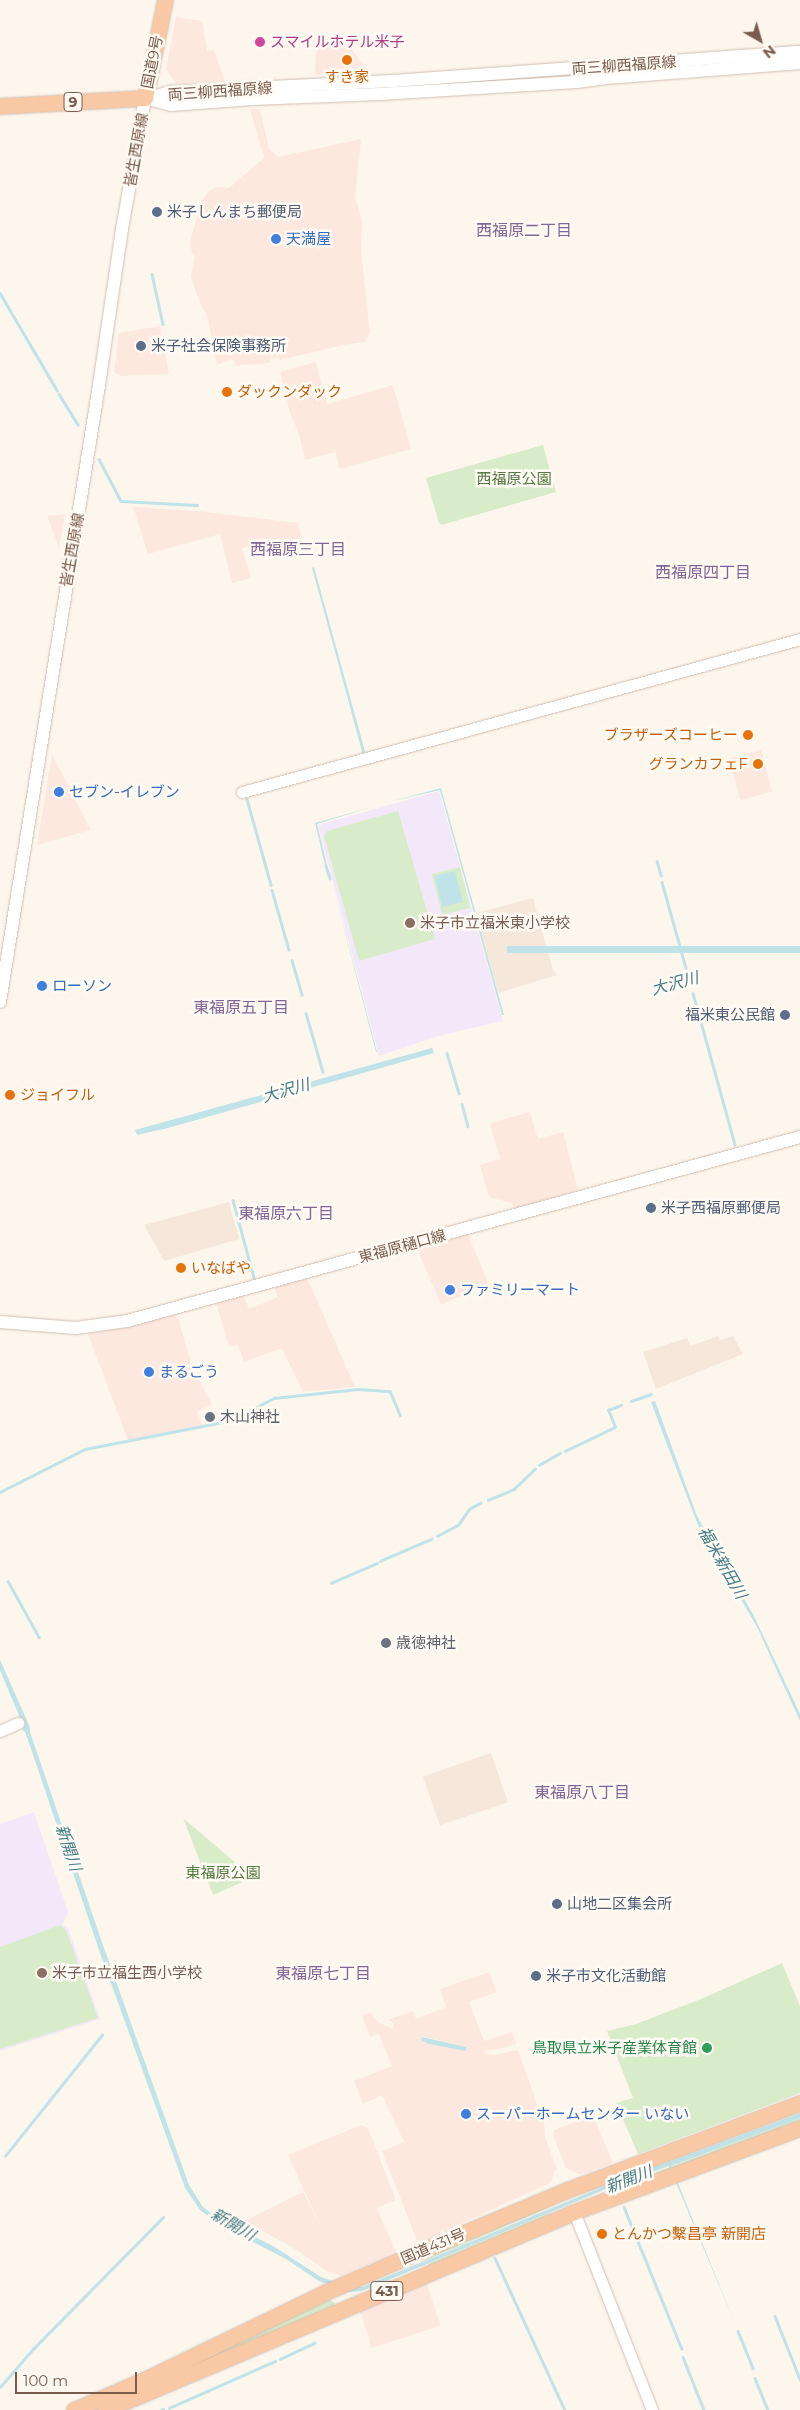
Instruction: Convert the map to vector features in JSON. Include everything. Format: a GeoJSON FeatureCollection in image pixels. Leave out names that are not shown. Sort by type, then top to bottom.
{"type":"FeatureCollection","features":[{"type":"Feature","properties":{"kind":"highway","name":"国道9号"},"geometry":{"type":"LineString","coordinates":[[0,106],[145,98],[164,0]]}},
{"type":"Feature","properties":{"kind":"highway","name":"国道431号"},"geometry":{"type":"LineString","coordinates":[[74,2410],[146,2379],[339,2286],[567,2190],[800,2103]]}},
{"type":"Feature","properties":{"kind":"highway","name":"国道431号"},"geometry":{"type":"LineString","coordinates":[[106,2410],[574,2212],[800,2128]]}},
{"type":"Feature","properties":{"kind":"main road","name":"両三柳西福原線"},"geometry":{"type":"LineString","coordinates":[[145,98],[170,92],[393,81],[800,52]]}},
{"type":"Feature","properties":{"kind":"main road","name":"両三柳西福原線"},"geometry":{"type":"LineString","coordinates":[[145,98],[170,105],[253,99],[380,94],[578,82],[800,63]]}},
{"type":"Feature","properties":{"kind":"main road","name":"皆生西原線"},"geometry":{"type":"LineString","coordinates":[[0,1002],[122,229],[145,98]]}},
{"type":"Feature","properties":{"kind":"main road","name":"東福原樋口線"},"geometry":{"type":"LineString","coordinates":[[0,1322],[76,1328],[127,1321],[800,1137]]}},
{"type":"Feature","properties":{"kind":"street"},"geometry":{"type":"LineString","coordinates":[[242,792],[800,639]]}},
{"type":"Feature","properties":{"kind":"street"},"geometry":{"type":"LineString","coordinates":[[0,1731],[18,1723]]}},
{"type":"Feature","properties":{"kind":"street"},"geometry":{"type":"LineString","coordinates":[[574,2212],[652,2410]]}},
{"type":"Feature","properties":{"kind":"shaded area"},"geometry":{"type":"Polygon","coordinates":[[[176,17],[202,21],[207,51],[214,50],[225,81],[177,84],[166,70],[176,17]]]}},
{"type":"Feature","properties":{"kind":"shaded area"},"geometry":{"type":"Polygon","coordinates":[[[338,32],[369,72],[315,75],[316,52],[338,32]]]}},
{"type":"Feature","properties":{"kind":"shaded area","name":"天満屋"},"geometry":{"type":"Polygon","coordinates":[[[250,109],[260,109],[269,149],[278,157],[361,139],[355,196],[362,221],[361,250],[370,333],[364,342],[280,360],[278,358],[271,359],[269,363],[234,366],[235,362],[231,359],[217,365],[207,315],[201,306],[191,277],[195,255],[192,253],[190,242],[201,203],[209,191],[217,187],[229,188],[264,158],[250,109]]]}},
{"type":"Feature","properties":{"kind":"shaded area","name":"米子社会保険事務所"},"geometry":{"type":"Polygon","coordinates":[[[160,326],[169,374],[121,376],[114,372],[119,333],[160,326]]]}},
{"type":"Feature","properties":{"kind":"shaded area"},"geometry":{"type":"Polygon","coordinates":[[[316,362],[327,404],[393,385],[411,449],[340,469],[335,452],[305,460],[299,434],[290,413],[280,372],[316,362]]]}},
{"type":"Feature","properties":{"kind":"shaded area"},"geometry":{"type":"Polygon","coordinates":[[[133,507],[198,511],[298,523],[302,538],[268,548],[266,541],[242,548],[251,578],[232,583],[220,534],[148,554],[133,507]]]}},
{"type":"Feature","properties":{"kind":"shaded area"},"geometry":{"type":"Polygon","coordinates":[[[65,514],[59,548],[47,516],[65,514]]]}},
{"type":"Feature","properties":{"kind":"shaded area"},"geometry":{"type":"Polygon","coordinates":[[[761,750],[772,792],[740,800],[729,759],[761,750]]]}},
{"type":"Feature","properties":{"kind":"shaded area","name":"セブン-イレブン"},"geometry":{"type":"Polygon","coordinates":[[[52,754],[91,830],[37,845],[52,754]]]}},
{"type":"Feature","properties":{"kind":"shaded area","name":"米子市立福米東小学校"},"geometry":{"type":"Polygon","coordinates":[[[439,791],[503,1021],[442,1035],[379,1056],[318,825],[439,791]]]}},
{"type":"Feature","properties":{"kind":"shaded area"},"geometry":{"type":"Polygon","coordinates":[[[533,898],[553,970],[557,975],[498,993],[476,913],[533,898]]]}},
{"type":"Feature","properties":{"kind":"shaded area"},"geometry":{"type":"Polygon","coordinates":[[[530,1112],[538,1139],[563,1132],[578,1190],[514,1209],[512,1203],[489,1197],[480,1165],[500,1159],[490,1123],[530,1112]]]}},
{"type":"Feature","properties":{"kind":"shaded area"},"geometry":{"type":"Polygon","coordinates":[[[229,1202],[239,1239],[164,1261],[144,1225],[229,1202]]]}},
{"type":"Feature","properties":{"kind":"shaded area"},"geometry":{"type":"Polygon","coordinates":[[[465,1235],[469,1236],[488,1283],[441,1305],[417,1248],[465,1235]]]}},
{"type":"Feature","properties":{"kind":"shaded area"},"geometry":{"type":"Polygon","coordinates":[[[307,1278],[355,1387],[303,1392],[282,1348],[244,1362],[238,1345],[229,1347],[216,1302],[243,1295],[249,1309],[278,1297],[274,1287],[307,1278]]]}},
{"type":"Feature","properties":{"kind":"shaded area","name":"まるごう"},"geometry":{"type":"Polygon","coordinates":[[[172,1314],[178,1318],[191,1363],[212,1405],[197,1411],[202,1425],[128,1440],[88,1334],[172,1314]]]}},
{"type":"Feature","properties":{"kind":"shaded area"},"geometry":{"type":"Polygon","coordinates":[[[718,1336],[720,1340],[733,1336],[743,1354],[656,1389],[643,1352],[687,1338],[690,1346],[718,1336]]]}},
{"type":"Feature","properties":{"kind":"shaded area"},"geometry":{"type":"Polygon","coordinates":[[[491,1753],[508,1802],[440,1826],[423,1776],[491,1753]]]}},
{"type":"Feature","properties":{"kind":"shaded area","name":"米子市立福生西小学校"},"geometry":{"type":"Polygon","coordinates":[[[34,1812],[68,1912],[62,1925],[68,1928],[100,2019],[0,2051],[0,1824],[34,1812]]]}},
{"type":"Feature","properties":{"kind":"shaded area","name":"スーパーホームセンター いない"},"geometry":{"type":"Polygon","coordinates":[[[489,1972],[497,1992],[469,2002],[484,2041],[512,2032],[516,2044],[494,2050],[484,2050],[484,2053],[494,2055],[518,2050],[544,2124],[545,2137],[557,2169],[554,2171],[552,2181],[546,2185],[418,2243],[382,2151],[404,2142],[382,2095],[363,2104],[354,2081],[392,2066],[379,2034],[370,2037],[362,2016],[370,2012],[378,2022],[392,2029],[394,2023],[387,2020],[413,2011],[416,2019],[446,2007],[440,1989],[489,1972]],[[422,2036],[421,2040],[429,2044],[466,2051],[466,2047],[422,2036]]]}},
{"type":"Feature","properties":{"kind":"shaded area"},"geometry":{"type":"Polygon","coordinates":[[[593,2115],[613,2163],[580,2175],[566,2168],[553,2135],[554,2130],[593,2115]]]}},
{"type":"Feature","properties":{"kind":"shaded area"},"geometry":{"type":"Polygon","coordinates":[[[361,2125],[368,2128],[396,2200],[377,2208],[396,2252],[341,2276],[327,2271],[292,2247],[244,2221],[303,2192],[320,2225],[288,2155],[361,2125]]]}},
{"type":"Feature","properties":{"kind":"shaded area"},"geometry":{"type":"Polygon","coordinates":[[[427,2284],[441,2326],[372,2348],[359,2306],[427,2284]]]}},
{"type":"Feature","properties":{"kind":"green space","name":"西福原公園"},"geometry":{"type":"Polygon","coordinates":[[[543,445],[556,492],[441,525],[439,523],[426,478],[543,445]]]}},
{"type":"Feature","properties":{"kind":"green space"},"geometry":{"type":"Polygon","coordinates":[[[398,811],[435,939],[359,961],[324,836],[327,831],[398,811]]]}},
{"type":"Feature","properties":{"kind":"green space"},"geometry":{"type":"Polygon","coordinates":[[[460,867],[470,908],[442,915],[432,874],[460,867]]]}},
{"type":"Feature","properties":{"kind":"green space","name":"東福原公園"},"geometry":{"type":"Polygon","coordinates":[[[183,1818],[243,1869],[259,1875],[213,1895],[183,1818]]]}},
{"type":"Feature","properties":{"kind":"green space"},"geometry":{"type":"Polygon","coordinates":[[[60,1925],[66,1930],[98,2018],[0,2049],[0,1947],[60,1925]]]}},
{"type":"Feature","properties":{"kind":"green space","name":"鳥取県立米子産業体育館"},"geometry":{"type":"Polygon","coordinates":[[[782,1963],[800,2006],[800,2093],[638,2154],[616,2103],[633,2098],[607,2031],[636,2024],[701,1999],[782,1963]]]}},
{"type":"Feature","properties":{"kind":"green space"},"geometry":{"type":"Polygon","coordinates":[[[800,2112],[587,2192],[585,2188],[755,2125],[800,2112]]]}},
{"type":"Feature","properties":{"kind":"green space"},"geometry":{"type":"Polygon","coordinates":[[[800,2118],[800,2122],[659,2175],[627,2183],[800,2118]]]}},
{"type":"Feature","properties":{"kind":"green space"},"geometry":{"type":"Polygon","coordinates":[[[548,2208],[426,2260],[428,2254],[548,2208]]]}},
{"type":"Feature","properties":{"kind":"green space"},"geometry":{"type":"Polygon","coordinates":[[[550,2213],[551,2217],[430,2266],[428,2264],[550,2213]]]}},
{"type":"Feature","properties":{"kind":"green space"},"geometry":{"type":"Polygon","coordinates":[[[330,2300],[335,2303],[334,2307],[154,2381],[260,2329],[330,2300]]]}},
{"type":"Feature","properties":{"kind":"water"},"geometry":{"type":"Polygon","coordinates":[[[314,567],[366,755],[363,755],[312,568],[314,567]]]}},
{"type":"Feature","properties":{"kind":"water"},"geometry":{"type":"Polygon","coordinates":[[[441,788],[504,1015],[502,1015],[440,790],[389,802],[441,788]]]}},
{"type":"Feature","properties":{"kind":"water"},"geometry":{"type":"Polygon","coordinates":[[[372,807],[317,824],[328,869],[326,869],[315,823],[372,807]]]}},
{"type":"Feature","properties":{"kind":"water"},"geometry":{"type":"Polygon","coordinates":[[[455,871],[463,902],[442,907],[435,876],[455,871]]]}},
{"type":"Feature","properties":{"kind":"water"},"geometry":{"type":"Polygon","coordinates":[[[330,875],[377,1052],[376,1052],[330,875]]]}},
{"type":"Feature","properties":{"kind":"water"},"geometry":{"type":"Polygon","coordinates":[[[507,946],[800,946],[800,953],[507,953],[507,946]]]}},
{"type":"Feature","properties":{"kind":"water","name":"大沢川"},"geometry":{"type":"Polygon","coordinates":[[[432,1048],[434,1053],[168,1128],[137,1135],[135,1130],[432,1048]]]}},
{"type":"Feature","properties":{"kind":"water","name":"福米新田川"},"geometry":{"type":"Polygon","coordinates":[[[655,1401],[697,1516],[754,1616],[800,1714],[800,1721],[757,1627],[698,1525],[651,1402],[655,1401]]]}},
{"type":"Feature","properties":{"kind":"water","name":"新開川"},"geometry":{"type":"Polygon","coordinates":[[[0,1660],[30,1727],[30,1732],[104,1948],[189,2185],[203,2207],[219,2219],[273,2246],[321,2277],[351,2287],[362,2287],[612,2183],[800,2113],[800,2118],[671,2166],[736,2326],[669,2166],[606,2189],[362,2291],[349,2292],[319,2281],[286,2259],[218,2224],[200,2210],[185,2188],[99,1950],[26,1734],[0,1670],[0,1660]]]}},
{"type":"Feature","properties":{"kind":"water"},"geometry":{"type":"Polygon","coordinates":[[[422,2037],[466,2047],[466,2051],[429,2044],[421,2040],[422,2037]]]}},
{"type":"Feature","properties":{"kind":"waterway"},"geometry":{"type":"LineString","coordinates":[[152,274],[163,324]]}},
{"type":"Feature","properties":{"kind":"waterway"},"geometry":{"type":"LineString","coordinates":[[0,293],[57,390]]}},
{"type":"Feature","properties":{"kind":"waterway"},"geometry":{"type":"LineString","coordinates":[[59,394],[78,425]]}},
{"type":"Feature","properties":{"kind":"waterway"},"geometry":{"type":"LineString","coordinates":[[99,459],[121,501],[197,505]]}},
{"type":"Feature","properties":{"kind":"waterway"},"geometry":{"type":"LineString","coordinates":[[247,799],[271,885]]}},
{"type":"Feature","properties":{"kind":"waterway"},"geometry":{"type":"LineString","coordinates":[[657,861],[661,875]]}},
{"type":"Feature","properties":{"kind":"waterway"},"geometry":{"type":"LineString","coordinates":[[326,866],[330,878]]}},
{"type":"Feature","properties":{"kind":"waterway","name":"大沢川"},"geometry":{"type":"LineString","coordinates":[[662,882],[686,968]]}},
{"type":"Feature","properties":{"kind":"waterway"},"geometry":{"type":"LineString","coordinates":[[272,890],[289,950]]}},
{"type":"Feature","properties":{"kind":"waterway"},"geometry":{"type":"LineString","coordinates":[[292,960],[302,995]]}},
{"type":"Feature","properties":{"kind":"waterway","name":"大沢川"},"geometry":{"type":"LineString","coordinates":[[693,993],[735,1144]]}},
{"type":"Feature","properties":{"kind":"waterway"},"geometry":{"type":"LineString","coordinates":[[306,1013],[323,1072]]}},
{"type":"Feature","properties":{"kind":"waterway"},"geometry":{"type":"LineString","coordinates":[[447,1053],[459,1093]]}},
{"type":"Feature","properties":{"kind":"waterway"},"geometry":{"type":"LineString","coordinates":[[462,1104],[468,1126]]}},
{"type":"Feature","properties":{"kind":"waterway"},"geometry":{"type":"LineString","coordinates":[[233,1200],[254,1278]]}},
{"type":"Feature","properties":{"kind":"waterway"},"geometry":{"type":"LineString","coordinates":[[229,1421],[274,1398],[358,1389],[390,1391],[400,1415]]}},
{"type":"Feature","properties":{"kind":"waterway"},"geometry":{"type":"LineString","coordinates":[[631,1401],[651,1394]]}},
{"type":"Feature","properties":{"kind":"waterway"},"geometry":{"type":"LineString","coordinates":[[565,1451],[615,1427],[608,1410],[621,1405]]}},
{"type":"Feature","properties":{"kind":"waterway"},"geometry":{"type":"LineString","coordinates":[[0,1492],[85,1449],[222,1422]]}},
{"type":"Feature","properties":{"kind":"waterway"},"geometry":{"type":"LineString","coordinates":[[539,1465],[560,1453]]}},
{"type":"Feature","properties":{"kind":"waterway"},"geometry":{"type":"LineString","coordinates":[[488,1500],[514,1489],[535,1469]]}},
{"type":"Feature","properties":{"kind":"waterway"},"geometry":{"type":"LineString","coordinates":[[437,1536],[458,1525],[469,1509],[480,1503]]}},
{"type":"Feature","properties":{"kind":"waterway"},"geometry":{"type":"LineString","coordinates":[[380,1561],[431,1539]]}},
{"type":"Feature","properties":{"kind":"waterway"},"geometry":{"type":"LineString","coordinates":[[331,1583],[377,1563]]}},
{"type":"Feature","properties":{"kind":"waterway"},"geometry":{"type":"LineString","coordinates":[[8,1581],[39,1637]]}},
{"type":"Feature","properties":{"kind":"waterway"},"geometry":{"type":"LineString","coordinates":[[5,2156],[102,2035]]}},
{"type":"Feature","properties":{"kind":"waterway"},"geometry":{"type":"LineString","coordinates":[[624,2207],[682,2349]]}},
{"type":"Feature","properties":{"kind":"waterway"},"geometry":{"type":"LineString","coordinates":[[0,2387],[33,2349],[163,2217]]}},
{"type":"Feature","properties":{"kind":"waterway"},"geometry":{"type":"LineString","coordinates":[[495,2258],[565,2410]]}},
{"type":"Feature","properties":{"kind":"waterway"},"geometry":{"type":"LineString","coordinates":[[775,2316],[800,2379]]}},
{"type":"Feature","properties":{"kind":"waterway"},"geometry":{"type":"LineString","coordinates":[[738,2331],[753,2368]]}},
{"type":"Feature","properties":{"kind":"waterway"},"geometry":{"type":"LineString","coordinates":[[280,2359],[315,2343]]}},
{"type":"Feature","properties":{"kind":"waterway"},"geometry":{"type":"LineString","coordinates":[[683,2357],[704,2410]]}},
{"type":"Feature","properties":{"kind":"waterway"},"geometry":{"type":"LineString","coordinates":[[169,2408],[275,2361]]}},
{"type":"Feature","properties":{"kind":"waterway"},"geometry":{"type":"LineString","coordinates":[[755,2378],[768,2410]]}},
{"type":"Feature","properties":{"kind":"place","name":"スマイルホテル米子"},"geometry":{"type":"Point","coordinates":[260,42]}},
{"type":"Feature","properties":{"kind":"place","name":"すき家"},"geometry":{"type":"Point","coordinates":[347,60]}},
{"type":"Feature","properties":{"kind":"place","name":"米子しんまち郵便局"},"geometry":{"type":"Point","coordinates":[157,212]}},
{"type":"Feature","properties":{"kind":"place","name":"天満屋"},"geometry":{"type":"Point","coordinates":[276,239]}},
{"type":"Feature","properties":{"kind":"place","name":"米子社会保険事務所"},"geometry":{"type":"Point","coordinates":[141,346]}},
{"type":"Feature","properties":{"kind":"place","name":"ダックンダック"},"geometry":{"type":"Point","coordinates":[227,392]}},
{"type":"Feature","properties":{"kind":"place","name":"ブラザーズコーヒー"},"geometry":{"type":"Point","coordinates":[748,735]}},
{"type":"Feature","properties":{"kind":"place","name":"グランカフェF"},"geometry":{"type":"Point","coordinates":[758,764]}},
{"type":"Feature","properties":{"kind":"place","name":"セブン-イレブン"},"geometry":{"type":"Point","coordinates":[59,792]}},
{"type":"Feature","properties":{"kind":"place","name":"米子市立福米東小学校"},"geometry":{"type":"Point","coordinates":[410,923]}},
{"type":"Feature","properties":{"kind":"place","name":"ローソン"},"geometry":{"type":"Point","coordinates":[42,986]}},
{"type":"Feature","properties":{"kind":"place","name":"福米東公民館"},"geometry":{"type":"Point","coordinates":[785,1015]}},
{"type":"Feature","properties":{"kind":"place","name":"ジョイフル"},"geometry":{"type":"Point","coordinates":[10,1095]}},
{"type":"Feature","properties":{"kind":"place","name":"米子西福原郵便局"},"geometry":{"type":"Point","coordinates":[651,1208]}},
{"type":"Feature","properties":{"kind":"place","name":"いなばや"},"geometry":{"type":"Point","coordinates":[181,1268]}},
{"type":"Feature","properties":{"kind":"place","name":"ファミリーマート"},"geometry":{"type":"Point","coordinates":[450,1290]}},
{"type":"Feature","properties":{"kind":"place","name":"まるごう"},"geometry":{"type":"Point","coordinates":[149,1372]}},
{"type":"Feature","properties":{"kind":"place","name":"木山神社"},"geometry":{"type":"Point","coordinates":[210,1417]}},
{"type":"Feature","properties":{"kind":"place","name":"歳徳神社"},"geometry":{"type":"Point","coordinates":[386,1643]}},
{"type":"Feature","properties":{"kind":"place","name":"山地二区集会所"},"geometry":{"type":"Point","coordinates":[557,1904]}},
{"type":"Feature","properties":{"kind":"place","name":"米子市立福生西小学校"},"geometry":{"type":"Point","coordinates":[42,1973]}},
{"type":"Feature","properties":{"kind":"place","name":"米子市文化活動館"},"geometry":{"type":"Point","coordinates":[536,1976]}},
{"type":"Feature","properties":{"kind":"place","name":"鳥取県立米子産業体育館"},"geometry":{"type":"Point","coordinates":[707,2048]}},
{"type":"Feature","properties":{"kind":"place","name":"スーパーホームセンター いない"},"geometry":{"type":"Point","coordinates":[466,2114]}},
{"type":"Feature","properties":{"kind":"place","name":"とんかつ繫昌亭 新開店"},"geometry":{"type":"Point","coordinates":[602,2234]}},
{"type":"Feature","properties":{"kind":"district","name":"西福原二丁目"},"geometry":{"type":"Point","coordinates":[524,231]}},
{"type":"Feature","properties":{"kind":"district","name":"西福原三丁目"},"geometry":{"type":"Point","coordinates":[298,550]}},
{"type":"Feature","properties":{"kind":"district","name":"西福原四丁目"},"geometry":{"type":"Point","coordinates":[703,573]}},
{"type":"Feature","properties":{"kind":"district","name":"東福原五丁目"},"geometry":{"type":"Point","coordinates":[241,1008]}},
{"type":"Feature","properties":{"kind":"district","name":"東福原六丁目"},"geometry":{"type":"Point","coordinates":[286,1214]}},
{"type":"Feature","properties":{"kind":"district","name":"東福原八丁目"},"geometry":{"type":"Point","coordinates":[582,1793]}},
{"type":"Feature","properties":{"kind":"district","name":"東福原七丁目"},"geometry":{"type":"Point","coordinates":[323,1974]}}]}
